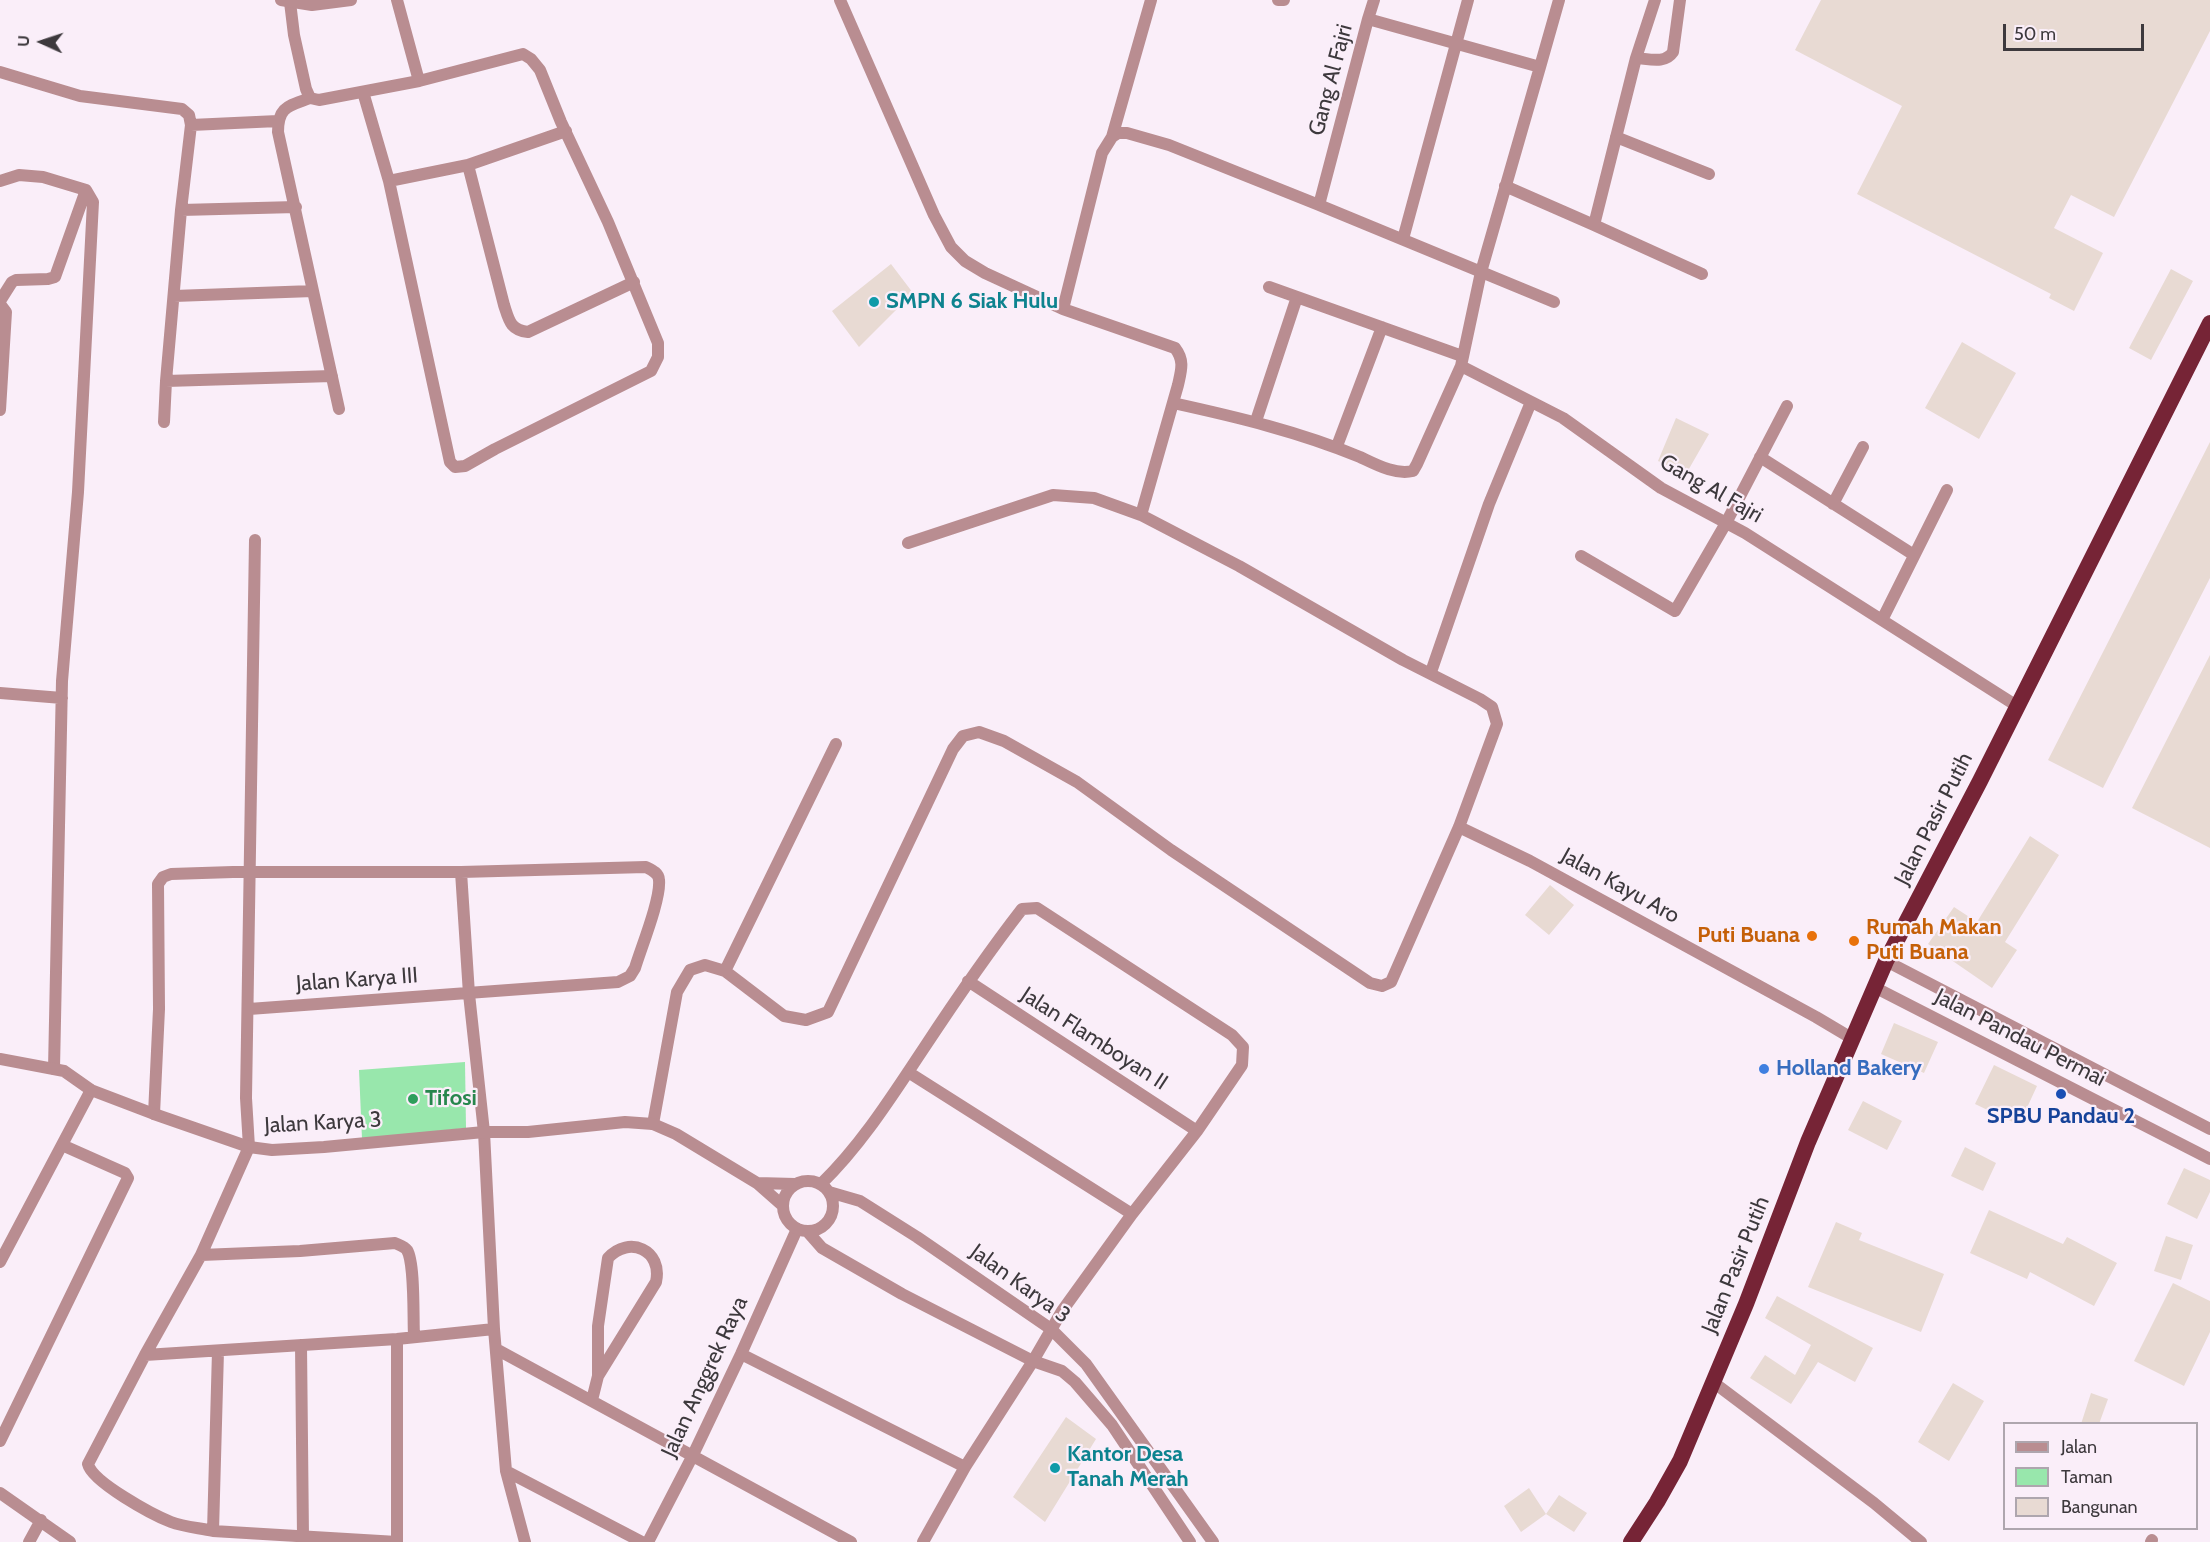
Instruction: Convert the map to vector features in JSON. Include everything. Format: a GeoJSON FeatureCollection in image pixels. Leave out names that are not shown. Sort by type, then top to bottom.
{"type":"FeatureCollection","features":[{"type":"Feature","properties":{"kind":"highway","name":"Jalan Pasir Putih"},"geometry":{"type":"LineString","coordinates":[[1631,1542],[1680,1461],[1808,1142],[1886,961],[2210,323]]}},
{"type":"Feature","properties":{"kind":"street"},"geometry":{"type":"LineString","coordinates":[[310,98],[286,1],[312,5],[351,0]]}},
{"type":"Feature","properties":{"kind":"street"},"geometry":{"type":"LineString","coordinates":[[397,0],[419,81]]}},
{"type":"Feature","properties":{"kind":"street"},"geometry":{"type":"LineString","coordinates":[[840,0],[934,215],[951,247],[965,261],[985,273],[1064,309],[1175,348],[1182,359],[1182,368],[1142,515]]}},
{"type":"Feature","properties":{"kind":"street"},"geometry":{"type":"LineString","coordinates":[[1064,309],[1102,153],[1112,137],[1151,0]]}},
{"type":"Feature","properties":{"kind":"street"},"geometry":{"type":"LineString","coordinates":[[1278,0],[1284,0]]}},
{"type":"Feature","properties":{"kind":"street"},"geometry":{"type":"LineString","coordinates":[[1368,19],[1374,0]]}},
{"type":"Feature","properties":{"kind":"street"},"geometry":{"type":"LineString","coordinates":[[1403,239],[1458,44],[1468,0]]}},
{"type":"Feature","properties":{"kind":"street"},"geometry":{"type":"LineString","coordinates":[[1173,403],[1256,422],[1337,446],[1392,471],[1413,471],[1461,361],[1481,272],[1559,0]]}},
{"type":"Feature","properties":{"kind":"street"},"geometry":{"type":"LineString","coordinates":[[1594,225],[1636,58],[1655,0]]}},
{"type":"Feature","properties":{"kind":"street"},"geometry":{"type":"LineString","coordinates":[[1636,58],[1663,60],[1670,58],[1674,52],[1680,0]]}},
{"type":"Feature","properties":{"kind":"street","name":"Gang Al Fajri"},"geometry":{"type":"LineString","coordinates":[[1319,205],[1368,19],[1540,67]]}},
{"type":"Feature","properties":{"kind":"street"},"geometry":{"type":"LineString","coordinates":[[339,409],[278,132],[280,114],[285,108],[310,98],[319,100],[419,81],[523,54],[531,59],[540,70],[609,222],[658,344],[658,357],[651,371],[465,466],[455,467],[450,462],[388,181],[363,92]]}},
{"type":"Feature","properties":{"kind":"street"},"geometry":{"type":"LineString","coordinates":[[0,72],[81,96],[182,109],[189,115],[191,125],[181,210],[164,422]]}},
{"type":"Feature","properties":{"kind":"street"},"geometry":{"type":"LineString","coordinates":[[191,125],[278,121]]}},
{"type":"Feature","properties":{"kind":"street"},"geometry":{"type":"LineString","coordinates":[[388,181],[468,165],[566,131]]}},
{"type":"Feature","properties":{"kind":"street"},"geometry":{"type":"LineString","coordinates":[[1112,137],[1118,133],[1127,133],[1169,145],[1554,302]]}},
{"type":"Feature","properties":{"kind":"street"},"geometry":{"type":"LineString","coordinates":[[1616,137],[1708,174]]}},
{"type":"Feature","properties":{"kind":"street"},"geometry":{"type":"LineString","coordinates":[[468,165],[504,305],[512,326],[519,331],[528,332],[634,282]]}},
{"type":"Feature","properties":{"kind":"street"},"geometry":{"type":"LineString","coordinates":[[0,181],[19,175],[35,176],[86,190],[93,202],[78,492],[62,698],[54,1069]]}},
{"type":"Feature","properties":{"kind":"street"},"geometry":{"type":"LineString","coordinates":[[1505,186],[1702,274]]}},
{"type":"Feature","properties":{"kind":"street"},"geometry":{"type":"LineString","coordinates":[[0,410],[6,312],[0,302],[12,282],[16,280],[56,277],[86,190]]}},
{"type":"Feature","properties":{"kind":"street"},"geometry":{"type":"LineString","coordinates":[[181,210],[296,207]]}},
{"type":"Feature","properties":{"kind":"street","name":"Gang Al Fajri"},"geometry":{"type":"LineString","coordinates":[[1269,287],[1382,327],[1461,361],[1531,402],[1563,417],[1661,488],[1726,523],[2017,706]]}},
{"type":"Feature","properties":{"kind":"street"},"geometry":{"type":"LineString","coordinates":[[174,296],[313,291]]}},
{"type":"Feature","properties":{"kind":"street"},"geometry":{"type":"LineString","coordinates":[[1256,422],[1297,297]]}},
{"type":"Feature","properties":{"kind":"street"},"geometry":{"type":"LineString","coordinates":[[1337,446],[1382,327]]}},
{"type":"Feature","properties":{"kind":"street"},"geometry":{"type":"LineString","coordinates":[[166,381],[332,376]]}},
{"type":"Feature","properties":{"kind":"street"},"geometry":{"type":"LineString","coordinates":[[1431,672],[1489,504],[1531,402]]}},
{"type":"Feature","properties":{"kind":"street"},"geometry":{"type":"LineString","coordinates":[[1581,556],[1675,611],[1726,523],[1787,406]]}},
{"type":"Feature","properties":{"kind":"street"},"geometry":{"type":"LineString","coordinates":[[1833,504],[1863,447]]}},
{"type":"Feature","properties":{"kind":"street"},"geometry":{"type":"LineString","coordinates":[[1760,457],[1914,555]]}},
{"type":"Feature","properties":{"kind":"street"},"geometry":{"type":"LineString","coordinates":[[1882,620],[1947,490]]}},
{"type":"Feature","properties":{"kind":"street"},"geometry":{"type":"LineString","coordinates":[[653,1124],[677,992],[690,970],[705,965],[725,971],[784,1016],[806,1020],[828,1012],[953,749],[963,736],[979,732],[1004,741],[1077,782],[1171,850],[1371,983],[1382,986],[1391,982],[1459,827],[1497,724],[1496,714],[1492,707],[1431,672],[1403,660],[1239,566],[1142,515],[1094,498],[1053,495],[908,543]]}},
{"type":"Feature","properties":{"kind":"street"},"geometry":{"type":"LineString","coordinates":[[255,540],[246,1098],[249,1146],[201,1255],[88,1460],[88,1467],[92,1473],[134,1505],[173,1523],[213,1531],[397,1542],[397,1339]]}},
{"type":"Feature","properties":{"kind":"street"},"geometry":{"type":"LineString","coordinates":[[0,693],[62,698]]}},
{"type":"Feature","properties":{"kind":"street"},"geometry":{"type":"LineString","coordinates":[[725,971],[836,744]]}},
{"type":"Feature","properties":{"kind":"street","name":"Jalan Kayu Aro"},"geometry":{"type":"LineString","coordinates":[[1459,827],[1530,861],[1806,1011],[1853,1039]]}},
{"type":"Feature","properties":{"kind":"street","name":"Jalan Karya III"},"geometry":{"type":"LineString","coordinates":[[249,1008],[618,982],[626,979],[634,968],[654,908],[659,879],[654,870],[646,867],[461,872]]}},
{"type":"Feature","properties":{"kind":"street"},"geometry":{"type":"LineString","coordinates":[[154,1114],[159,1009],[158,884],[163,877],[171,874],[461,872],[469,994],[484,1132],[494,1329],[506,1471],[521,1535],[525,1542]]}},
{"type":"Feature","properties":{"kind":"street"},"geometry":{"type":"LineString","coordinates":[[802,1230],[822,1226],[831,1215],[832,1199],[825,1188],[886,1106],[968,981],[1022,909],[1037,908],[1232,1035],[1242,1047],[1242,1065],[1197,1131],[1132,1214],[1051,1329],[965,1467],[922,1542]]}},
{"type":"Feature","properties":{"kind":"street","name":"Jalan Pandau Permai"},"geometry":{"type":"LineString","coordinates":[[1886,961],[2210,1129]]}},
{"type":"Feature","properties":{"kind":"street","name":"Jalan Flamboyan II"},"geometry":{"type":"LineString","coordinates":[[968,981],[1197,1131]]}},
{"type":"Feature","properties":{"kind":"street","name":"Jalan Pandau Permai"},"geometry":{"type":"LineString","coordinates":[[1876,988],[2210,1159]]}},
{"type":"Feature","properties":{"kind":"street","name":"Jalan Karya 3"},"geometry":{"type":"LineString","coordinates":[[2,1063],[54,1069],[73,1076],[91,1090],[154,1114],[249,1146],[272,1150],[484,1132],[528,1132],[625,1122],[653,1124],[676,1134],[757,1183],[783,1205],[786,1219],[822,1248],[902,1294],[1033,1361],[1062,1371],[1075,1382],[1112,1425],[1190,1542]]}},
{"type":"Feature","properties":{"kind":"street"},"geometry":{"type":"LineString","coordinates":[[908,1072],[1132,1214]]}},
{"type":"Feature","properties":{"kind":"street"},"geometry":{"type":"LineString","coordinates":[[0,1262],[91,1090]]}},
{"type":"Feature","properties":{"kind":"street"},"geometry":{"type":"LineString","coordinates":[[0,1441],[128,1178],[125,1173],[62,1146]]}},
{"type":"Feature","properties":{"kind":"street","name":"Jalan Karya 3"},"geometry":{"type":"LineString","coordinates":[[757,1183],[795,1184],[808,1180],[860,1200],[1051,1329],[1086,1364],[1213,1542]]}},
{"type":"Feature","properties":{"kind":"street"},"geometry":{"type":"LineString","coordinates":[[783,1205],[786,1193],[795,1184]]}},
{"type":"Feature","properties":{"kind":"street","name":"Jalan Anggrek Raya"},"geometry":{"type":"LineString","coordinates":[[648,1542],[692,1457],[802,1230]]}},
{"type":"Feature","properties":{"kind":"street"},"geometry":{"type":"LineString","coordinates":[[201,1255],[300,1251],[394,1243],[408,1251],[414,1336]]}},
{"type":"Feature","properties":{"kind":"street"},"geometry":{"type":"LineString","coordinates":[[592,1400],[598,1376],[598,1326],[608,1258],[621,1247],[638,1248],[650,1253],[656,1263],[658,1273],[656,1282],[598,1376]]}},
{"type":"Feature","properties":{"kind":"street"},"geometry":{"type":"LineString","coordinates":[[145,1355],[397,1339],[494,1329]]}},
{"type":"Feature","properties":{"kind":"street"},"geometry":{"type":"LineString","coordinates":[[301,1345],[303,1537]]}},
{"type":"Feature","properties":{"kind":"street"},"geometry":{"type":"LineString","coordinates":[[496,1349],[851,1542]]}},
{"type":"Feature","properties":{"kind":"street"},"geometry":{"type":"LineString","coordinates":[[213,1531],[218,1351]]}},
{"type":"Feature","properties":{"kind":"street"},"geometry":{"type":"LineString","coordinates":[[741,1354],[965,1467]]}},
{"type":"Feature","properties":{"kind":"street"},"geometry":{"type":"LineString","coordinates":[[1713,1382],[1874,1503],[1921,1542]]}},
{"type":"Feature","properties":{"kind":"street"},"geometry":{"type":"LineString","coordinates":[[1112,1425],[1124,1416]]}},
{"type":"Feature","properties":{"kind":"street"},"geometry":{"type":"LineString","coordinates":[[506,1471],[642,1542]]}},
{"type":"Feature","properties":{"kind":"street"},"geometry":{"type":"LineString","coordinates":[[0,1493],[70,1542]]}},
{"type":"Feature","properties":{"kind":"street"},"geometry":{"type":"LineString","coordinates":[[29,1542],[41,1520]]}},
{"type":"Feature","properties":{"kind":"green space","name":"Tifosi"},"geometry":{"type":"Polygon","coordinates":[[[465,1062],[466,1128],[362,1139],[359,1070],[465,1062]]]}},
{"type":"Feature","properties":{"kind":"building"},"geometry":{"type":"Polygon","coordinates":[[[1821,0],[2210,0],[2210,31],[2114,217],[2071,195],[2054,228],[2103,253],[2074,311],[2049,298],[2051,294],[1857,194],[1902,106],[1795,50],[1821,0]]]}},
{"type":"Feature","properties":{"kind":"building","name":"SMPN 6 Siak Hulu"},"geometry":{"type":"Polygon","coordinates":[[[891,264],[913,293],[859,347],[832,311],[891,264]]]}},
{"type":"Feature","properties":{"kind":"building"},"geometry":{"type":"Polygon","coordinates":[[[2171,269],[2193,281],[2151,360],[2129,348],[2171,269]]]}},
{"type":"Feature","properties":{"kind":"building"},"geometry":{"type":"Polygon","coordinates":[[[1962,342],[2016,373],[1979,439],[1925,408],[1962,342]]]}},
{"type":"Feature","properties":{"kind":"building"},"geometry":{"type":"Polygon","coordinates":[[[1676,418],[1709,434],[1686,474],[1658,461],[1676,418]]]}},
{"type":"Feature","properties":{"kind":"building"},"geometry":{"type":"Polygon","coordinates":[[[2210,442],[2210,578],[2103,788],[2048,760],[2210,442]]]}},
{"type":"Feature","properties":{"kind":"building"},"geometry":{"type":"Polygon","coordinates":[[[2210,655],[2210,848],[2132,808],[2210,655]]]}},
{"type":"Feature","properties":{"kind":"building"},"geometry":{"type":"Polygon","coordinates":[[[2030,836],[2059,855],[2005,942],[2017,950],[1992,988],[1928,944],[1954,907],[1977,922],[2030,836]]]}},
{"type":"Feature","properties":{"kind":"building"},"geometry":{"type":"Polygon","coordinates":[[[1550,885],[1574,905],[1549,935],[1525,915],[1550,885]]]}},
{"type":"Feature","properties":{"kind":"building"},"geometry":{"type":"Polygon","coordinates":[[[1894,1023],[1938,1042],[1924,1073],[1881,1054],[1894,1023]]]}},
{"type":"Feature","properties":{"kind":"building"},"geometry":{"type":"Polygon","coordinates":[[[1994,1065],[2037,1086],[2019,1125],[1975,1104],[1994,1065]]]}},
{"type":"Feature","properties":{"kind":"building"},"geometry":{"type":"Polygon","coordinates":[[[1863,1101],[1902,1121],[1887,1150],[1848,1130],[1863,1101]]]}},
{"type":"Feature","properties":{"kind":"building"},"geometry":{"type":"Polygon","coordinates":[[[1965,1147],[1996,1163],[1983,1191],[1951,1176],[1965,1147]]]}},
{"type":"Feature","properties":{"kind":"building"},"geometry":{"type":"Polygon","coordinates":[[[2184,1168],[2210,1180],[2210,1192],[2197,1219],[2167,1204],[2184,1168]]]}},
{"type":"Feature","properties":{"kind":"building"},"geometry":{"type":"Polygon","coordinates":[[[1989,1210],[2063,1244],[2067,1237],[2117,1263],[2094,1306],[2030,1272],[2027,1279],[1970,1253],[1989,1210]]]}},
{"type":"Feature","properties":{"kind":"building"},"geometry":{"type":"Polygon","coordinates":[[[1836,1222],[1862,1233],[1859,1240],[1944,1274],[1921,1332],[1808,1287],[1836,1222]]]}},
{"type":"Feature","properties":{"kind":"building"},"geometry":{"type":"Polygon","coordinates":[[[2166,1236],[2193,1245],[2181,1280],[2154,1271],[2166,1236]]]}},
{"type":"Feature","properties":{"kind":"building"},"geometry":{"type":"Polygon","coordinates":[[[2173,1283],[2210,1301],[2210,1332],[2184,1386],[2134,1361],[2173,1283]]]}},
{"type":"Feature","properties":{"kind":"building"},"geometry":{"type":"Polygon","coordinates":[[[1777,1296],[1873,1348],[1855,1382],[1818,1362],[1791,1404],[1750,1378],[1765,1355],[1795,1375],[1811,1345],[1765,1318],[1777,1296]]]}},
{"type":"Feature","properties":{"kind":"building"},"geometry":{"type":"Polygon","coordinates":[[[1953,1383],[1984,1401],[1949,1461],[1918,1442],[1953,1383]]]}},
{"type":"Feature","properties":{"kind":"building"},"geometry":{"type":"Polygon","coordinates":[[[2091,1393],[2108,1399],[2100,1422],[2082,1422],[2091,1393]]]}},
{"type":"Feature","properties":{"kind":"building","name":"Kantor Desa Tanah Merah"},"geometry":{"type":"Polygon","coordinates":[[[1066,1417],[1096,1439],[1045,1522],[1013,1497],[1066,1417]]]}},
{"type":"Feature","properties":{"kind":"building"},"geometry":{"type":"Polygon","coordinates":[[[1529,1488],[1546,1514],[1521,1532],[1504,1506],[1529,1488]]]}},
{"type":"Feature","properties":{"kind":"building"},"geometry":{"type":"Polygon","coordinates":[[[1559,1495],[1587,1513],[1574,1532],[1546,1514],[1559,1495]]]}},
{"type":"Feature","properties":{"kind":"place","name":"SMPN 6 Siak Hulu"},"geometry":{"type":"Point","coordinates":[874,302]}},
{"type":"Feature","properties":{"kind":"place","name":"Puti Buana"},"geometry":{"type":"Point","coordinates":[1812,936]}},
{"type":"Feature","properties":{"kind":"place","name":"Rumah Makan Puti Buana"},"geometry":{"type":"Point","coordinates":[1854,941]}},
{"type":"Feature","properties":{"kind":"place","name":"Holland Bakery"},"geometry":{"type":"Point","coordinates":[1764,1069]}},
{"type":"Feature","properties":{"kind":"place","name":"SPBU Pandau 2"},"geometry":{"type":"Point","coordinates":[2061,1094]}},
{"type":"Feature","properties":{"kind":"place","name":"Tifosi"},"geometry":{"type":"Point","coordinates":[413,1099]}},
{"type":"Feature","properties":{"kind":"place","name":"Kantor Desa Tanah Merah"},"geometry":{"type":"Point","coordinates":[1055,1468]}}]}
